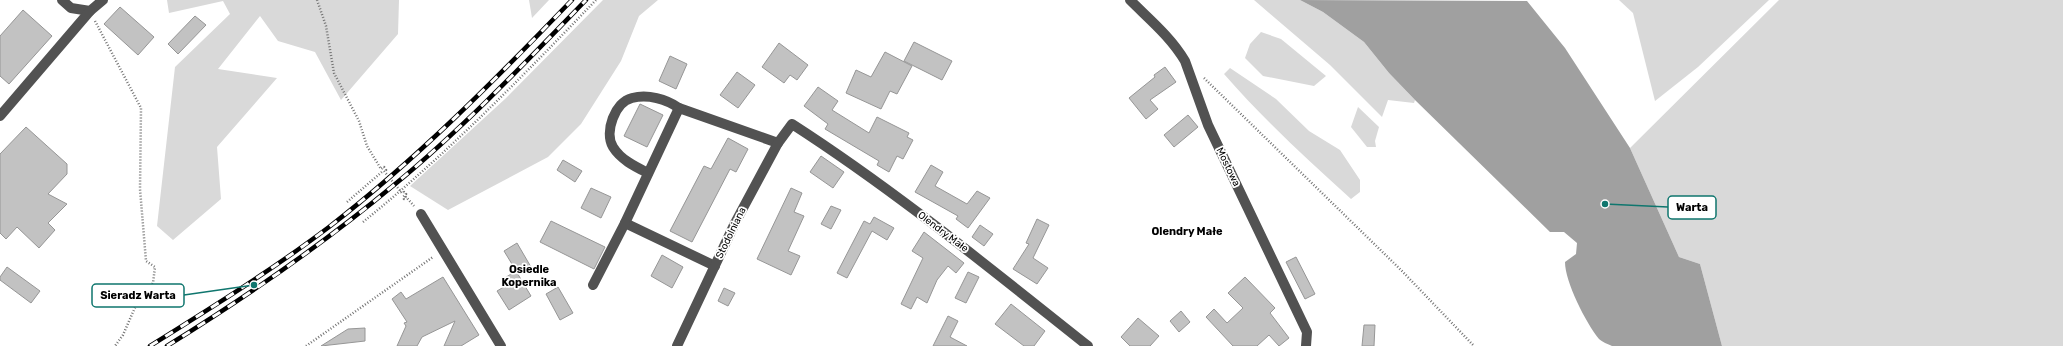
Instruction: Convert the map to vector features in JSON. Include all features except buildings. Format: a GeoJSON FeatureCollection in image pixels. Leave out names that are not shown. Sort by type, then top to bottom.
{"type":"FeatureCollection","features":[{"type":"Feature","properties":{"kind":"street"},"geometry":{"type":"LineString","coordinates":[[62,0],[71,8],[90,11]]}},
{"type":"Feature","properties":{"kind":"street"},"geometry":{"type":"LineString","coordinates":[[0,116],[90,11],[102,0]]}},
{"type":"Feature","properties":{"kind":"street","name":"Mostowa"},"geometry":{"type":"LineString","coordinates":[[1130,0],[1160,30],[1185,60],[1208,125],[1307,332],[1306,346]]}},
{"type":"Feature","properties":{"kind":"street"},"geometry":{"type":"LineString","coordinates":[[648,173],[628,162],[613,147],[609,132],[610,123],[622,105],[630,98],[642,96],[669,101],[679,108],[778,143]]}},
{"type":"Feature","properties":{"kind":"street"},"geometry":{"type":"LineString","coordinates":[[593,285],[625,223],[679,108]]}},
{"type":"Feature","properties":{"kind":"street","name":"Stodolniana"},"geometry":{"type":"LineString","coordinates":[[677,346],[735,224],[778,143],[792,124]]}},
{"type":"Feature","properties":{"kind":"street","name":"Olendry Małe"},"geometry":{"type":"LineString","coordinates":[[792,124],[821,143],[956,241],[1088,346]]}},
{"type":"Feature","properties":{"kind":"street"},"geometry":{"type":"LineString","coordinates":[[421,214],[501,346]]}},
{"type":"Feature","properties":{"kind":"street"},"geometry":{"type":"LineString","coordinates":[[625,223],[715,266]]}},
{"type":"Feature","properties":{"kind":"path"},"geometry":{"type":"LineString","coordinates":[[317,0],[326,26],[334,73],[359,121],[367,146],[381,169],[384,167],[386,170],[384,171],[400,191],[406,194],[402,197],[404,199],[406,197],[421,214]]}},
{"type":"Feature","properties":{"kind":"path"},"geometry":{"type":"LineString","coordinates":[[363,222],[400,191],[520,79],[596,0]]}},
{"type":"Feature","properties":{"kind":"path"},"geometry":{"type":"LineString","coordinates":[[90,11],[141,108],[140,190],[146,260],[155,267],[153,283],[137,303],[123,335],[114,346]]}},
{"type":"Feature","properties":{"kind":"path"},"geometry":{"type":"LineString","coordinates":[[1203,77],[1402,271],[1474,346]]}},
{"type":"Feature","properties":{"kind":"path"},"geometry":{"type":"LineString","coordinates":[[348,202],[384,171]]}},
{"type":"Feature","properties":{"kind":"path"},"geometry":{"type":"LineString","coordinates":[[306,346],[443,250]]}},
{"type":"Feature","properties":{"kind":"shaded area"},"geometry":{"type":"Polygon","coordinates":[[[167,0],[399,0],[398,34],[341,100],[315,52],[278,41],[260,16],[218,69],[277,78],[217,147],[221,199],[173,240],[157,226],[175,67],[230,14],[223,1],[169,13],[167,0]]]}},
{"type":"Feature","properties":{"kind":"shaded area"},"geometry":{"type":"Polygon","coordinates":[[[529,0],[549,0],[532,18],[529,0]]]}},
{"type":"Feature","properties":{"kind":"shaded area"},"geometry":{"type":"Polygon","coordinates":[[[603,0],[658,0],[639,16],[621,61],[581,124],[548,157],[448,210],[410,186],[505,99],[603,0]]]}},
{"type":"Feature","properties":{"kind":"shaded area"},"geometry":{"type":"Polygon","coordinates":[[[1254,0],[1300,0],[1323,12],[1364,42],[1389,73],[1415,100],[1414,103],[1388,100],[1382,117],[1330,65],[1254,0]]]}},
{"type":"Feature","properties":{"kind":"shaded area"},"geometry":{"type":"Polygon","coordinates":[[[1300,0],[1527,1],[1565,48],[1630,148],[1679,257],[1700,264],[1722,346],[1612,346],[1600,340],[1588,323],[1568,280],[1565,262],[1576,254],[1577,243],[1564,232],[1550,232],[1415,100],[1389,73],[1364,42],[1323,12],[1300,0]]]}},
{"type":"Feature","properties":{"kind":"shaded area"},"geometry":{"type":"Polygon","coordinates":[[[1619,0],[1769,0],[1698,67],[1655,101],[1633,13],[1619,0]]]}},
{"type":"Feature","properties":{"kind":"shaded area"},"geometry":{"type":"Polygon","coordinates":[[[1779,0],[2063,0],[2063,346],[1722,346],[1700,264],[1679,257],[1630,148],[1779,0]]]}},
{"type":"Feature","properties":{"kind":"shaded area"},"geometry":{"type":"Polygon","coordinates":[[[1261,32],[1281,39],[1326,76],[1314,86],[1263,76],[1245,58],[1250,44],[1261,32]]]}},
{"type":"Feature","properties":{"kind":"shaded area"},"geometry":{"type":"Polygon","coordinates":[[[1230,68],[1276,99],[1309,131],[1340,150],[1360,180],[1360,192],[1351,199],[1318,169],[1254,107],[1224,74],[1230,68]]]}},
{"type":"Feature","properties":{"kind":"shaded area"},"geometry":{"type":"Polygon","coordinates":[[[1358,107],[1379,127],[1375,141],[1376,147],[1367,147],[1351,127],[1358,107]]]}},
{"type":"Feature","properties":{"kind":"railway"},"geometry":{"type":"LineString","coordinates":[[150,346],[263,274],[329,227],[362,201],[455,118],[572,0]]}},
{"type":"Feature","properties":{"kind":"railway"},"geometry":{"type":"LineString","coordinates":[[167,346],[226,309],[283,270],[339,229],[394,185],[468,119],[586,0]]}},
{"type":"Feature","properties":{"kind":"place","name":"Warta"},"geometry":{"type":"Point","coordinates":[1605,204]}},
{"type":"Feature","properties":{"kind":"place","name":"Sieradz Warta"},"geometry":{"type":"Point","coordinates":[254,285]}},
{"type":"Feature","properties":{"kind":"district","name":"Olendry Małe"},"geometry":{"type":"Point","coordinates":[1187,231]}},
{"type":"Feature","properties":{"kind":"district","name":"Osiedle Kopernika"},"geometry":{"type":"Point","coordinates":[529,275]}}]}
